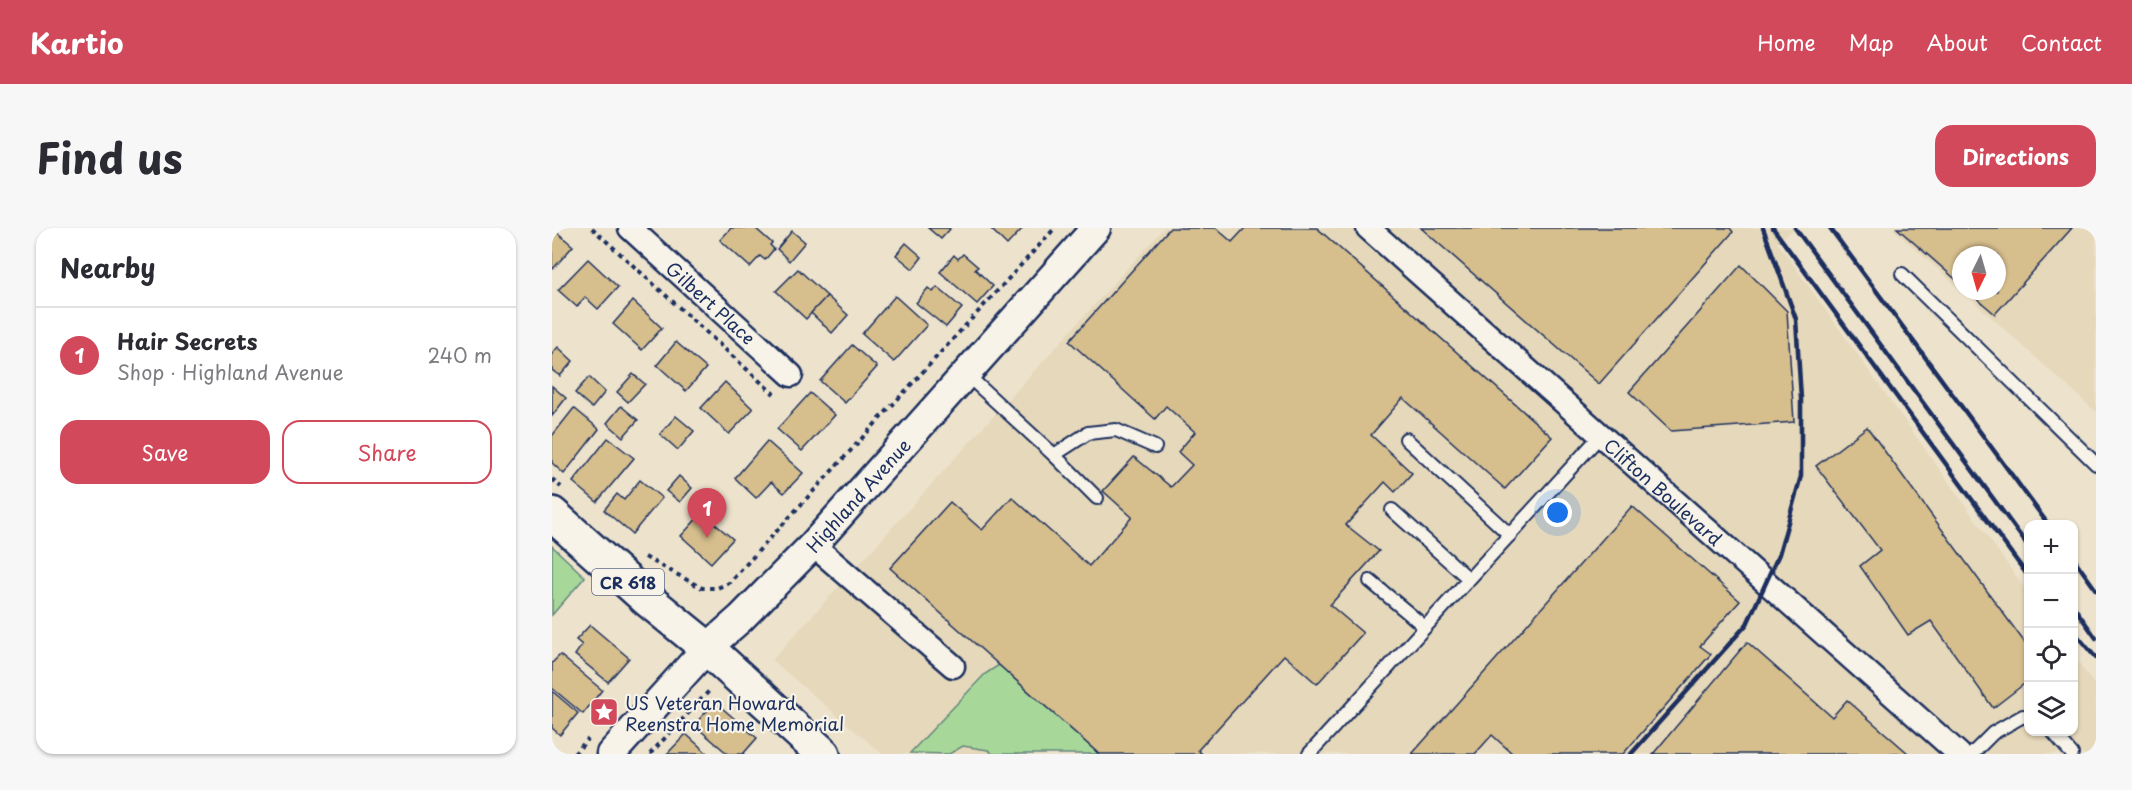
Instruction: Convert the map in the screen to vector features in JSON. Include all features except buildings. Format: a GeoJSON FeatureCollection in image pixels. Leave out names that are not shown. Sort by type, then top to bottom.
{"type":"FeatureCollection","features":[{"type":"Feature","properties":{"kind":"main road","name":"CR 618"},"geometry":{"type":"LineString","coordinates":[[562,518],[648,600],[707,648],[823,754]]}},
{"type":"Feature","properties":{"kind":"street","name":"Gilbert Place"},"geometry":{"type":"LineString","coordinates":[[630,228],[791,375]]}},
{"type":"Feature","properties":{"kind":"street","name":"Highland Avenue"},"geometry":{"type":"LineString","coordinates":[[611,754],[707,648],[741,618],[813,545],[1096,228]]}},
{"type":"Feature","properties":{"kind":"street","name":"Clifton Boulevard"},"geometry":{"type":"LineString","coordinates":[[1368,228],[1959,754]]}},
{"type":"Feature","properties":{"kind":"street"},"geometry":{"type":"LineString","coordinates":[[813,545],[953,666]]}},
{"type":"Feature","properties":{"kind":"lane"},"geometry":{"type":"LineString","coordinates":[[1902,274],[2096,464]]}},
{"type":"Feature","properties":{"kind":"lane"},"geometry":{"type":"LineString","coordinates":[[966,374],[1054,455],[1096,498]]}},
{"type":"Feature","properties":{"kind":"lane"},"geometry":{"type":"LineString","coordinates":[[1054,455],[1088,434],[1116,430],[1155,447]]}},
{"type":"Feature","properties":{"kind":"lane"},"geometry":{"type":"LineString","coordinates":[[1309,754],[1600,435]]}},
{"type":"Feature","properties":{"kind":"lane"},"geometry":{"type":"LineString","coordinates":[[1406,439],[1510,535]]}},
{"type":"Feature","properties":{"kind":"lane"},"geometry":{"type":"LineString","coordinates":[[1392,510],[1469,579]]}},
{"type":"Feature","properties":{"kind":"lane"},"geometry":{"type":"LineString","coordinates":[[1370,580],[1425,627]]}},
{"type":"Feature","properties":{"kind":"lane"},"geometry":{"type":"LineString","coordinates":[[1972,754],[1993,733],[2024,716]]}},
{"type":"Feature","properties":{"kind":"lane"},"geometry":{"type":"LineString","coordinates":[[2056,736],[2072,754]]}},
{"type":"Feature","properties":{"kind":"path"},"geometry":{"type":"LineString","coordinates":[[592,228],[774,394]]}},
{"type":"Feature","properties":{"kind":"path"},"geometry":{"type":"LineString","coordinates":[[639,553],[702,588],[717,588],[729,583],[1055,228]]}},
{"type":"Feature","properties":{"kind":"path"},"geometry":{"type":"LineString","coordinates":[[552,479],[562,518]]}},
{"type":"Feature","properties":{"kind":"path"},"geometry":{"type":"LineString","coordinates":[[650,754],[710,690],[718,697]]}},
{"type":"Feature","properties":{"kind":"shaded area"},"geometry":{"type":"Polygon","coordinates":[[[1164,228],[1795,228],[1777,242],[2024,587],[2024,736],[2078,736],[2078,662],[2096,687],[2096,754],[882,754],[772,660],[1164,228]]]}},
{"type":"Feature","properties":{"kind":"shaded area"},"geometry":{"type":"Polygon","coordinates":[[[1892,228],[2096,228],[2096,412],[1972,300],[2006,300],[2006,246],[1952,246],[1952,282],[1892,228]]]}},
{"type":"Feature","properties":{"kind":"green space"},"geometry":{"type":"Polygon","coordinates":[[[552,546],[585,577],[552,615],[552,546]]]}},
{"type":"Feature","properties":{"kind":"green space"},"geometry":{"type":"Polygon","coordinates":[[[999,665],[1099,754],[993,754],[988,750],[963,746],[949,754],[910,753],[985,674],[999,665]]]}},
{"type":"Feature","properties":{"kind":"railway"},"geometry":{"type":"LineString","coordinates":[[1631,754],[1747,624],[1779,554],[1801,476],[1801,399],[1796,319],[1763,228]]}},
{"type":"Feature","properties":{"kind":"railway"},"geometry":{"type":"LineString","coordinates":[[1773,228],[2027,574]]}},
{"type":"Feature","properties":{"kind":"railway"},"geometry":{"type":"LineString","coordinates":[[1795,228],[2024,541]]}},
{"type":"Feature","properties":{"kind":"railway"},"geometry":{"type":"LineString","coordinates":[[1830,228],[2045,520]]}},
{"type":"Feature","properties":{"kind":"railway"},"geometry":{"type":"LineString","coordinates":[[2078,565],[2096,590]]}},
{"type":"Feature","properties":{"kind":"railway"},"geometry":{"type":"LineString","coordinates":[[2078,613],[2096,638]]}},
{"type":"Feature","properties":{"kind":"railway"},"geometry":{"type":"LineString","coordinates":[[2078,637],[2096,658]]}},
{"type":"Feature","properties":{"kind":"place","name":"Hair Secrets"},"geometry":{"type":"Point","coordinates":[707,538]}},
{"type":"Feature","properties":{"kind":"place","name":"US Veteran Howard Reenstra Home Memorial"},"geometry":{"type":"Point","coordinates":[604,712]}}]}
